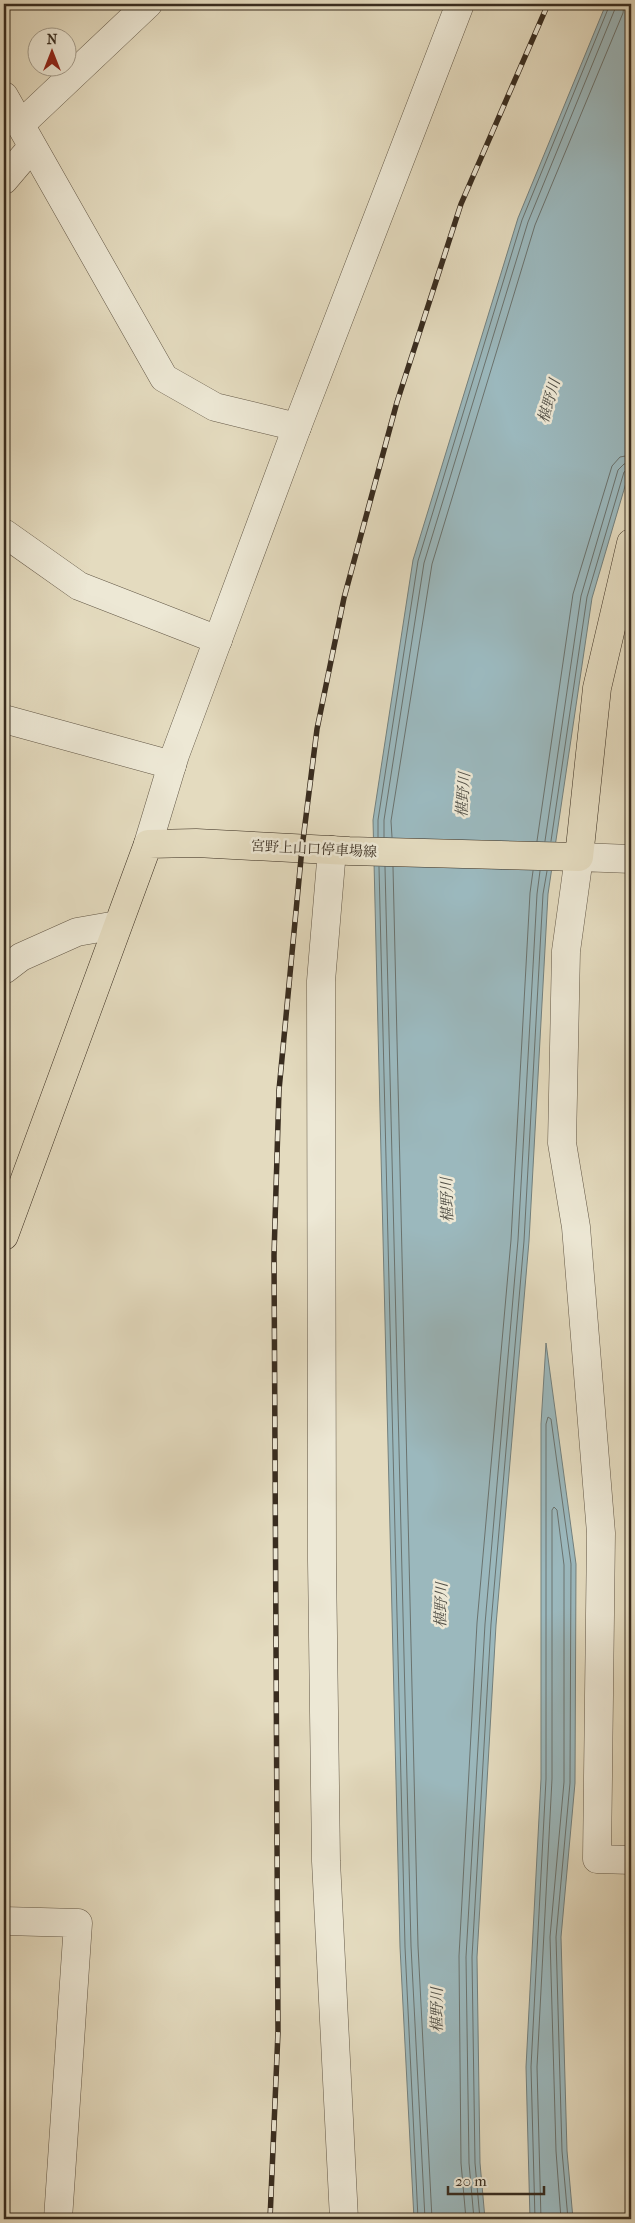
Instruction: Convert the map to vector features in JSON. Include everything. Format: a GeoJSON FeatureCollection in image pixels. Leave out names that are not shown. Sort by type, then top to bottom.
{"type":"FeatureCollection","features":[{"type":"Feature","properties":{"kind":"main road"},"geometry":{"type":"LineString","coordinates":[[574,857],[597,688],[631,543]]}},
{"type":"Feature","properties":{"kind":"main road"},"geometry":{"type":"LineString","coordinates":[[4,1236],[148,844]]}},
{"type":"Feature","properties":{"kind":"main road","name":"宮野上山口停車場線"},"geometry":{"type":"LineString","coordinates":[[148,844],[574,857]]}},
{"type":"Feature","properties":{"kind":"street"},"geometry":{"type":"LineString","coordinates":[[4,180],[26,136],[148,4]]}},
{"type":"Feature","properties":{"kind":"street"},"geometry":{"type":"LineString","coordinates":[[148,844],[172,765],[297,427],[460,4]]}},
{"type":"Feature","properties":{"kind":"street"},"geometry":{"type":"LineString","coordinates":[[4,96],[164,378],[215,406],[297,427]]}},
{"type":"Feature","properties":{"kind":"street"},"geometry":{"type":"LineString","coordinates":[[4,533],[79,586],[218,640]]}},
{"type":"Feature","properties":{"kind":"street"},"geometry":{"type":"LineString","coordinates":[[4,719],[172,765]]}},
{"type":"Feature","properties":{"kind":"street"},"geometry":{"type":"LineString","coordinates":[[341,851],[321,981],[322,1561],[326,1861],[344,2219]]}},
{"type":"Feature","properties":{"kind":"street"},"geometry":{"type":"LineString","coordinates":[[631,859],[574,857],[566,951],[562,1143],[576,1227],[601,1533],[597,1860],[631,1860]]}},
{"type":"Feature","properties":{"kind":"street"},"geometry":{"type":"LineString","coordinates":[[4,970],[21,957],[77,932],[117,925]]}},
{"type":"Feature","properties":{"kind":"street"},"geometry":{"type":"LineString","coordinates":[[4,1921],[78,1923],[58,2219]]}},
{"type":"Feature","properties":{"kind":"water","name":"椹野川"},"geometry":{"type":"Polygon","coordinates":[[[606,4],[631,4],[631,466],[592,598],[548,894],[529,1241],[496,1625],[477,1957],[480,2163],[485,2219],[414,2219],[400,1947],[373,820],[413,560],[518,218],[606,4]]]}},
{"type":"Feature","properties":{"kind":"water"},"geometry":{"type":"Polygon","coordinates":[[[546,1343],[576,1564],[575,1783],[561,1937],[567,2151],[573,2219],[530,2219],[526,2067],[541,1779],[541,1424],[546,1343]]]}},
{"type":"Feature","properties":{"kind":"railway"},"geometry":{"type":"LineString","coordinates":[[270,2219],[278,2032],[274,1255],[279,1090],[302,848],[317,729],[344,598],[397,402],[461,204],[548,4]]}}]}
